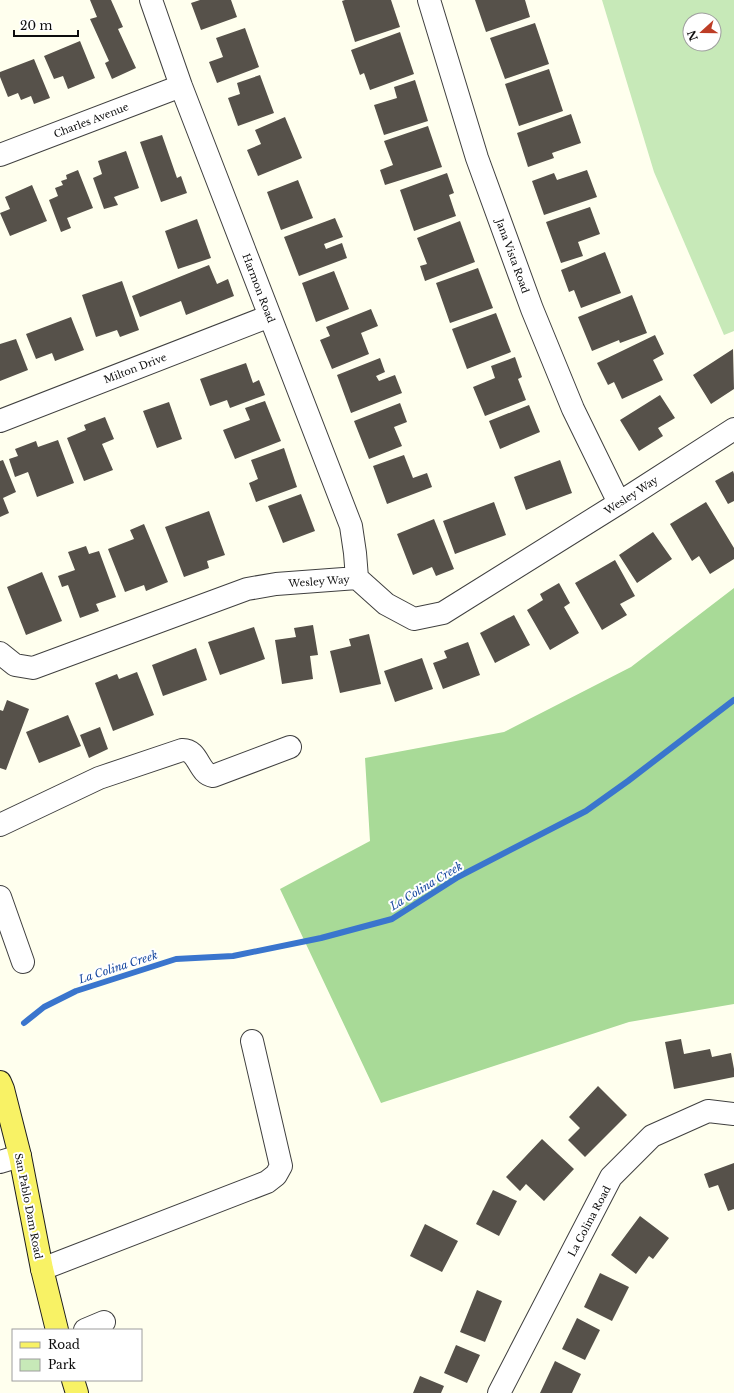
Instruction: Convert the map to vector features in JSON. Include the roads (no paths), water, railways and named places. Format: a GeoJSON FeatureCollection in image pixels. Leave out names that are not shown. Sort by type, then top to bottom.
{"type":"FeatureCollection","features":[{"type":"Feature","properties":{"kind":"main road","name":"San Pablo Dam Road"},"geometry":{"type":"LineString","coordinates":[[0,1082],[3,1089],[10,1159],[42,1269],[57,1329]]}},
{"type":"Feature","properties":{"kind":"main road"},"geometry":{"type":"LineString","coordinates":[[72,1381],[77,1393]]}},
{"type":"Feature","properties":{"kind":"street","name":"Harmon Road"},"geometry":{"type":"LineString","coordinates":[[151,0],[181,86],[351,526],[357,578]]}},
{"type":"Feature","properties":{"kind":"street","name":"Jana Vista Road"},"geometry":{"type":"LineString","coordinates":[[429,0],[477,158],[532,309],[573,409],[619,503]]}},
{"type":"Feature","properties":{"kind":"street","name":"Charles Avenue"},"geometry":{"type":"LineString","coordinates":[[0,155],[181,86]]}},
{"type":"Feature","properties":{"kind":"street","name":"Milton Drive"},"geometry":{"type":"LineString","coordinates":[[0,421],[270,316]]}},
{"type":"Feature","properties":{"kind":"street","name":"Wesley Way"},"geometry":{"type":"LineString","coordinates":[[0,652],[15,664],[33,668],[247,589],[276,584],[357,578],[386,604],[414,619],[443,613],[734,429]]}},
{"type":"Feature","properties":{"kind":"street"},"geometry":{"type":"LineString","coordinates":[[0,825],[99,778],[182,750],[187,750],[192,754],[205,773],[212,776],[290,747]]}},
{"type":"Feature","properties":{"kind":"street"},"geometry":{"type":"LineString","coordinates":[[0,897],[23,962]]}},
{"type":"Feature","properties":{"kind":"street"},"geometry":{"type":"LineString","coordinates":[[42,1269],[267,1182],[276,1175],[281,1166],[252,1041]]}},
{"type":"Feature","properties":{"kind":"street","name":"La Colina Road"},"geometry":{"type":"LineString","coordinates":[[499,1393],[612,1177],[652,1136],[708,1111],[734,1114]]}},
{"type":"Feature","properties":{"kind":"waterway","name":"La Colina Creek"},"geometry":{"type":"LineString","coordinates":[[24,1023],[44,1007],[76,991],[176,959],[233,956],[321,938],[392,919],[458,877],[586,811],[734,700]]}}]}
